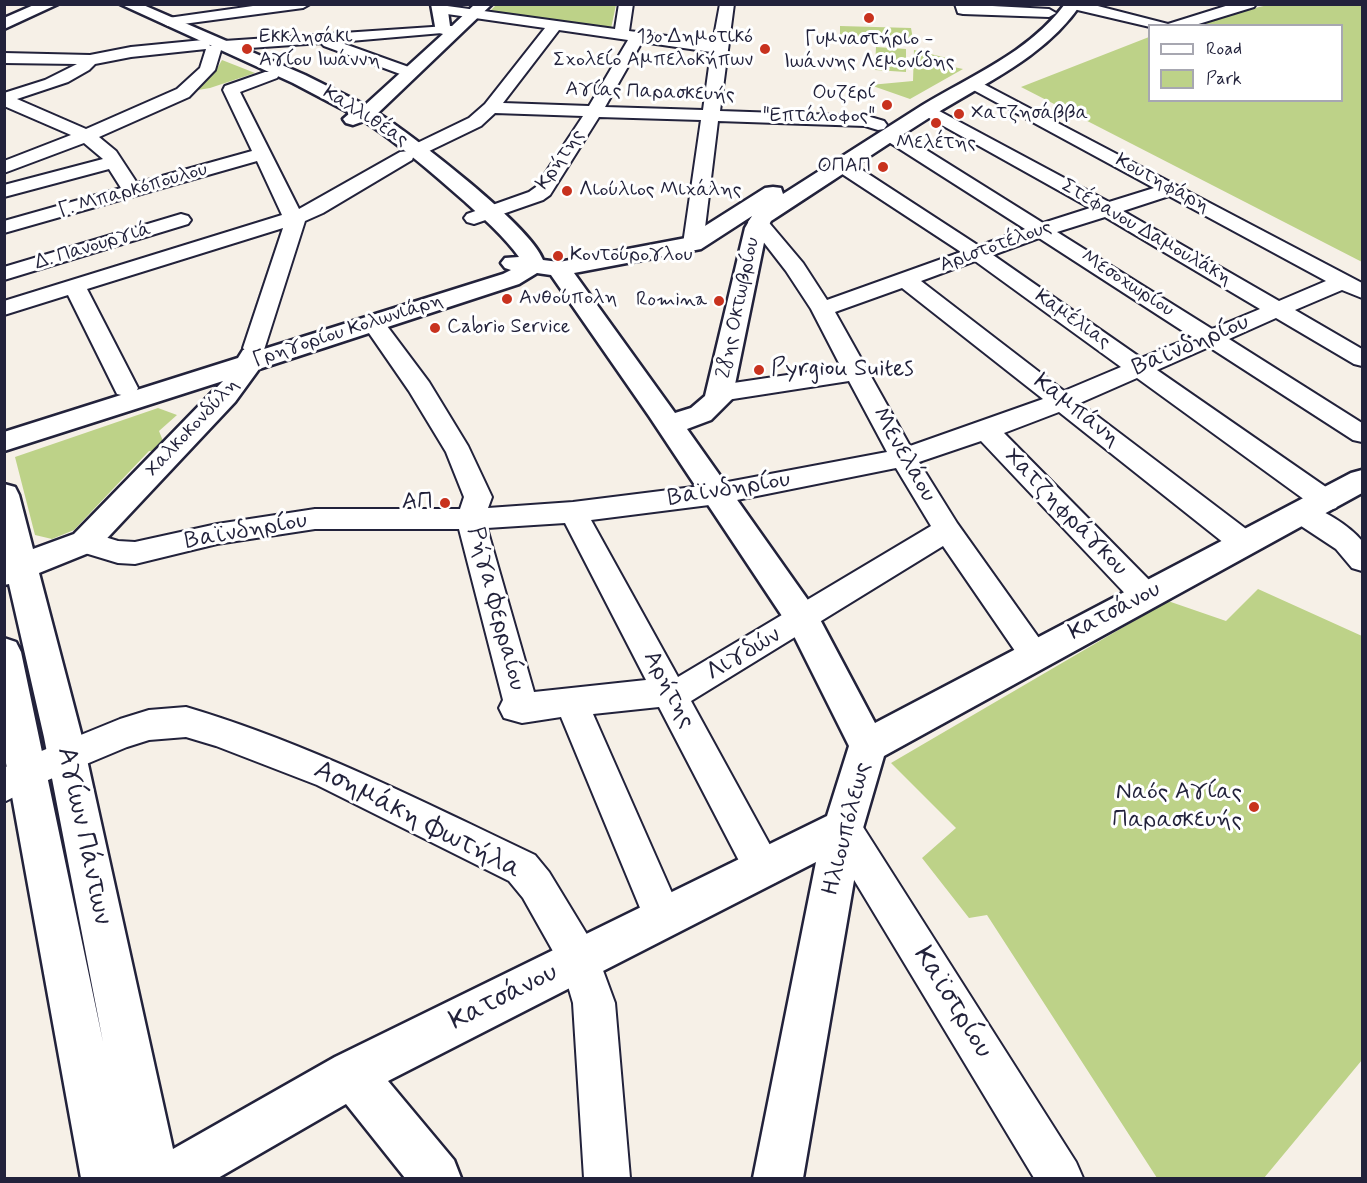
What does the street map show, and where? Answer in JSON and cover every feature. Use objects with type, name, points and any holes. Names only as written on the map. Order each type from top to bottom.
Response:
[{"type":"main road","points":[[4,24],[51,4]]},
{"type":"main road","name":"Καλλιθέας","points":[[109,4],[158,26],[306,82],[411,153],[482,215],[510,253],[522,264]]},
{"type":"main road","name":"Καλλιθέας","points":[[127,4],[158,26]]},
{"type":"main road","points":[[439,7],[448,30]]},
{"type":"main road","name":"28ης Οκτωβρίου","points":[[693,244],[967,80],[1042,40],[1063,7]]},
{"type":"main road","name":"28ης Οκτωβρίου","points":[[669,425],[708,411],[718,399],[758,222],[762,217],[843,166],[884,130],[928,110],[1028,36],[1063,7]]},
{"type":"main road","points":[[359,116],[376,106],[411,73],[448,30],[480,10]]},
{"type":"main road","name":"Καλλιθέας","points":[[213,47],[359,116]]},
{"type":"main road","points":[[522,264],[559,270],[693,244]]},
{"type":"main road","name":"Γρηγορίου Κολωνιάρη","points":[[4,427],[126,388],[252,356],[373,323],[511,279],[525,272],[522,264],[505,269],[252,356],[4,442]]},
{"type":"main road","points":[[559,270],[669,425]]},
{"type":"main road","name":"Χαλκοκονδύλη","points":[[13,569],[85,542],[230,391],[252,356]]},
{"type":"main road","name":"Ηλιουπόλεως","points":[[669,425],[803,620],[868,746],[843,828],[778,1179]]},
{"type":"main road","name":"Κατσάνου","points":[[868,746],[1362,480]]},
{"type":"main road","name":"Αγίων Πάντων","points":[[4,495],[34,772],[105,1179]]},
{"type":"main road","name":"Αγίων Πάντων","points":[[4,652],[34,772],[154,1179]]},
{"type":"main road","name":"Κατσάνου","points":[[170,1179],[352,1074],[843,828]]},
{"type":"main road","points":[[352,1074],[436,1179]]},
{"type":"street","points":[[158,26],[303,4]]},
{"type":"street","points":[[626,4],[629,36]]},
{"type":"street","points":[[693,244],[727,4]]},
{"type":"street","points":[[1180,24],[1231,7],[1249,4]]},
{"type":"street","points":[[439,7],[480,10],[555,26],[719,48]]},
{"type":"street","points":[[963,7],[1063,7],[1152,24]]},
{"type":"street","points":[[4,308],[294,218],[316,209],[411,153],[475,122],[491,108],[555,26]]},
{"type":"street","points":[[4,57],[90,60],[131,52],[448,30]]},
{"type":"street","name":"Κρήτης","points":[[482,215],[536,196],[543,191],[594,112],[629,36]]},
{"type":"street","points":[[66,60],[127,37]]},
{"type":"street","points":[[320,39],[411,73]]},
{"type":"street","points":[[4,168],[87,136],[183,93],[207,70],[213,47]]},
{"type":"street","points":[[4,99],[66,76],[79,70],[90,60]]},
{"type":"street","points":[[183,93],[217,93],[271,75]]},
{"type":"street","name":"Κουτηφάρη","points":[[967,80],[1353,287]]},
{"type":"street","points":[[217,93],[261,154],[294,218]]},
{"type":"street","points":[[4,99],[87,136],[110,155],[132,191]]},
{"type":"street","name":"Αγίας Παρασκευής","points":[[491,108],[867,122],[884,130]]},
{"type":"street","name":"Στέφανου Δαμουλάκη","points":[[928,110],[1106,209],[1362,359]]},
{"type":"street","name":"Μεσοχωρίου","points":[[884,130],[1362,434]]},
{"type":"street","name":"Γ. Μπαρκόπουλου","points":[[4,229],[261,154]]},
{"type":"street","points":[[4,191],[114,162]]},
{"type":"street","name":"Καμέλιας","points":[[843,166],[978,254],[1140,367],[1314,507],[1362,560]]},
{"type":"street","name":"Αριστοτέλους","points":[[822,309],[1042,230],[1171,189]]},
{"type":"street","name":"Χαλκοκονδύλη","points":[[252,356],[294,218]]},
{"type":"street","name":"Δ. Πανουργιά","points":[[4,274],[181,220]]},
{"type":"street","name":"Μενελάου","points":[[758,222],[795,268],[822,309],[903,458],[947,530],[1035,655]]},
{"type":"street","points":[[4,229],[27,267]]},
{"type":"street","name":"Καμπάνη","points":[[906,279],[1244,543]]},
{"type":"street","points":[[75,286],[126,388]]},
{"type":"street","name":"Βαϊνδηρίου","points":[[85,542],[118,552],[135,553],[217,534],[315,519],[470,519],[573,512],[717,494],[903,458],[986,430],[1062,400],[1277,310],[1353,287]]},
{"type":"street","name":"Ρήγα Φερραίου","points":[[373,323],[420,388],[459,452],[477,497],[470,519],[519,709]]},
{"type":"street","points":[[720,393],[855,372]]},
{"type":"street","name":"Χατζηφράγκου","points":[[986,430],[1145,595]]},
{"type":"street","name":"Αρήτης","points":[[573,512],[763,868]]},
{"type":"street","name":"Λιγδών","points":[[519,709],[671,693],[688,689],[947,530]]},
{"type":"street","points":[[572,704],[664,918]]},
{"type":"street","name":"Ασημάκη Φωτήλα","points":[[34,772],[101,741],[149,725],[186,722],[209,728],[328,774],[522,868],[536,885],[580,960],[594,1003],[607,1179]]},
{"type":"street","name":"Καϊστρίου","points":[[843,828],[1060,1179]]},
{"type":"green space","points":[[496,5],[616,5],[610,33],[486,15]]},
{"type":"green space","points":[[1268,5],[1362,5],[1362,262],[1021,87],[1148,37],[1148,102],[1343,102],[1343,24],[1186,24]]},
{"type":"green space","points":[[840,26],[911,28],[913,39],[840,36]]},
{"type":"green space","points":[[876,47],[906,49],[906,72],[875,70]]},
{"type":"green space","points":[[914,50],[947,58],[945,65],[963,69],[910,99],[870,85],[913,81]]},
{"type":"green space","points":[[222,60],[255,73],[198,90],[215,72]]},
{"type":"green space","points":[[158,408],[177,415],[159,431],[163,441],[153,451],[149,451],[74,530],[52,539],[35,535],[15,457]]},
{"type":"green space","points":[[1258,589],[1362,636],[1362,1060],[1264,1178],[1157,1178],[987,915],[969,918],[922,858],[956,828],[891,763],[1168,601],[1226,621]]},
{"type":"place","name":"Γυμναστήριο - Ιωάννης Λεμονίδης","points":[[869,18]]},
{"type":"place","name":"Εκκλησάκι Αγίου Ιωάννη","points":[[247,49]]},
{"type":"place","name":"13o Δημοτικό Σχολείο Αμπελοκήπων","points":[[765,49]]},
{"type":"place","name":"Ουζερί \"Επτάλοφος\"","points":[[887,105]]},
{"type":"place","name":"Χατζησάββα","points":[[959,114]]},
{"type":"place","name":"Μελέτης","points":[[936,123]]},
{"type":"place","name":"ΟΠΑΠ","points":[[883,167]]},
{"type":"place","name":"Λιούλιος Μιχάλης","points":[[567,191]]},
{"type":"place","name":"Κοντούρογλου","points":[[558,256]]},
{"type":"place","name":"Ανθούπολη","points":[[507,299]]},
{"type":"place","name":"Romina","points":[[719,301]]},
{"type":"place","name":"Cabrio Service","points":[[435,328]]},
{"type":"place","name":"Pyrgiou Suites","points":[[759,370]]},
{"type":"place","name":"ΑΠ","points":[[445,503]]},
{"type":"place","name":"Ναός Αγίας Παρασκευής","points":[[1254,807]]}]
